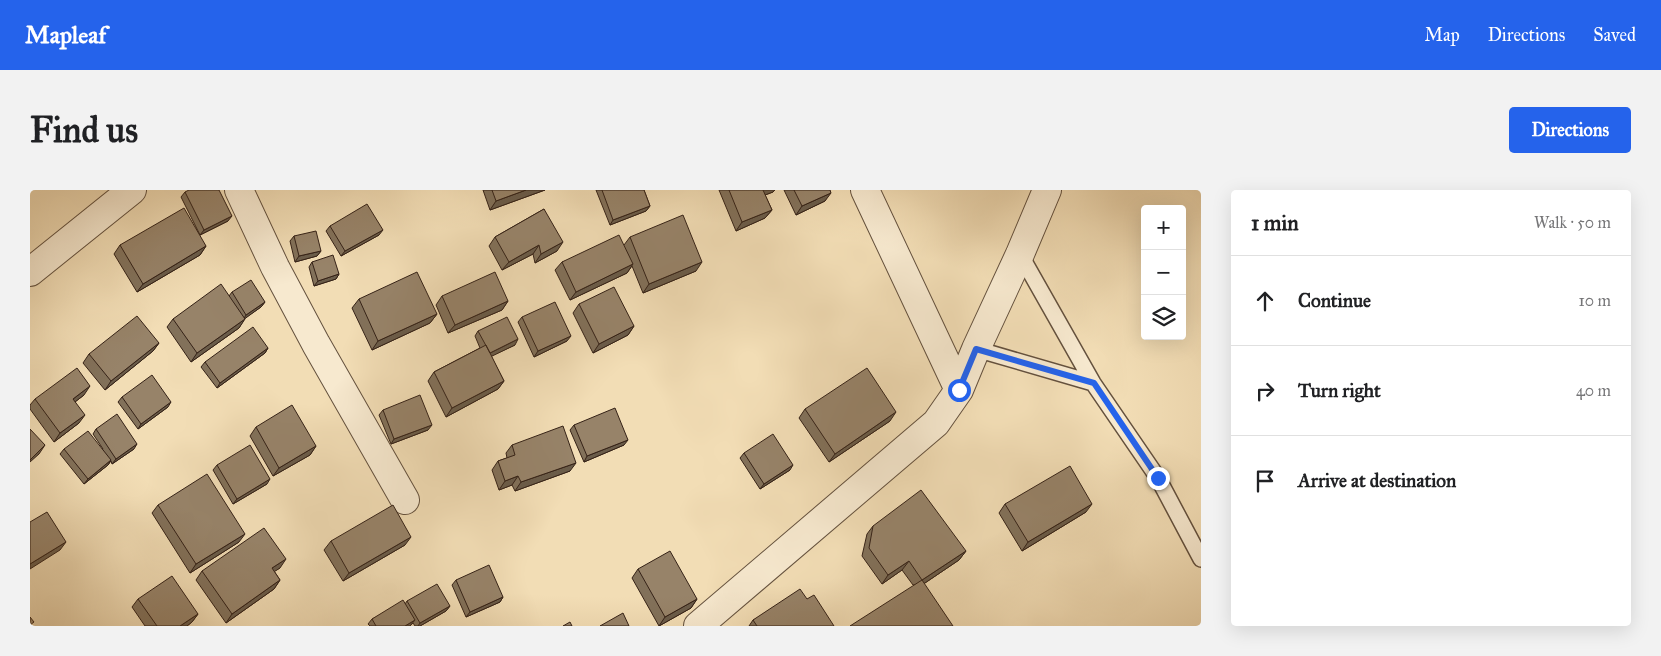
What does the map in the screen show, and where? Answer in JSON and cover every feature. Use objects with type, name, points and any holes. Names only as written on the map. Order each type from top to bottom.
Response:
[{"type":"street","points":[[30,272],[132,190]]},
{"type":"street","points":[[239,190],[275,266],[316,344],[405,500]]},
{"type":"street","points":[[865,190],[959,390]]},
{"type":"street","points":[[698,626],[936,423],[959,390],[1048,190]]},
{"type":"lane","points":[[1020,254],[1094,383],[1158,478],[1201,559]]},
{"type":"lane","points":[[976,349],[1094,383]]},
{"type":"building","points":[[189,190],[219,190],[232,216],[204,230],[185,192]]},
{"type":"building","points":[[492,190],[526,190],[496,201]]},
{"type":"building","points":[[602,190],[644,190],[650,206],[613,220]]},
{"type":"building","points":[[729,190],[763,190],[772,210],[742,222]]},
{"type":"building","points":[[794,190],[830,190],[831,193],[802,206]]},
{"type":"building","points":[[367,204],[383,230],[345,251],[330,226]]},
{"type":"building","points":[[184,208],[206,246],[143,284],[120,245]]},
{"type":"building","points":[[544,209],[563,242],[541,254],[539,245],[509,262],[495,237]]},
{"type":"building","points":[[683,215],[702,262],[649,284],[630,237]]},
{"type":"building","points":[[316,231],[321,251],[299,256],[294,236]]},
{"type":"building","points":[[619,235],[633,264],[576,292],[562,262]]},
{"type":"building","points":[[333,255],[339,274],[318,281],[312,262]]},
{"type":"building","points":[[417,272],[437,314],[378,341],[359,299]]},
{"type":"building","points":[[495,272],[508,301],[455,325],[442,296]]},
{"type":"building","points":[[251,280],[265,302],[246,315],[232,292]]},
{"type":"building","points":[[221,284],[245,319],[197,353],[173,319]]},
{"type":"building","points":[[614,287],[634,326],[599,344],[579,304]]},
{"type":"building","points":[[555,302],[571,336],[538,351],[522,317]]},
{"type":"building","points":[[137,316],[159,343],[111,381],[89,354]]},
{"type":"building","points":[[507,317],[518,339],[490,353],[478,331]]},
{"type":"building","points":[[253,327],[268,348],[220,383],[205,362]]},
{"type":"building","points":[[486,345],[504,381],[452,408],[434,372]]},
{"type":"building","points":[[77,368],[90,386],[73,399],[85,415],[60,433],[35,399]]},
{"type":"building","points":[[867,368],[896,412],[835,454],[805,409]]},
{"type":"building","points":[[152,375],[171,402],[141,424],[122,397]]},
{"type":"building","points":[[420,395],[432,425],[394,439],[383,410]]},
{"type":"building","points":[[292,405],[316,446],[279,468],[256,427]]},
{"type":"building","points":[[615,408],[628,440],[587,456],[574,425]]},
{"type":"building","points":[[117,414],[137,444],[116,459],[96,429]]},
{"type":"building","points":[[563,426],[576,463],[521,482],[518,476],[505,481],[498,461],[515,455],[512,445]]},
{"type":"building","points":[[30,429],[45,445],[30,460]]},
{"type":"building","points":[[88,431],[111,460],[88,479],[64,449]]},
{"type":"building","points":[[773,434],[793,465],[764,484],[744,453]]},
{"type":"building","points":[[250,445],[270,479],[237,499],[217,465]]},
{"type":"building","points":[[1070,466],[1092,504],[1028,542],[1005,504]]},
{"type":"building","points":[[207,474],[245,534],[196,564],[158,505]]},
{"type":"building","points":[[921,490],[966,551],[922,580],[909,561],[888,575],[869,548],[873,526]]},
{"type":"building","points":[[393,505],[411,537],[349,573],[331,541]]},
{"type":"building","points":[[47,512],[66,542],[30,564],[30,522]]},
{"type":"building","points":[[264,528],[286,559],[272,568],[280,580],[232,614],[202,571]]},
{"type":"building","points":[[670,551],[697,599],[665,617],[638,569]]},
{"type":"building","points":[[489,565],[503,597],[470,612],[456,580]]},
{"type":"building","points":[[172,576],[198,614],[180,626],[157,626],[138,599]]},
{"type":"building","points":[[922,580],[953,626],[850,626]]},
{"type":"building","points":[[437,584],[450,606],[420,623],[407,601]]},
{"type":"building","points":[[800,589],[807,599],[814,595],[834,626],[757,626],[753,620]]},
{"type":"building","points":[[403,600],[415,620],[405,626],[376,626],[372,619]]},
{"type":"building","points":[[623,613],[629,626],[600,626]]},
{"type":"building","points":[[30,617],[34,622],[30,625]]},
{"type":"building","points":[[570,622],[572,626],[563,626]]},
{"type":"route","points":[[959,390],[976,349],[1094,383],[1158,478]]}]
